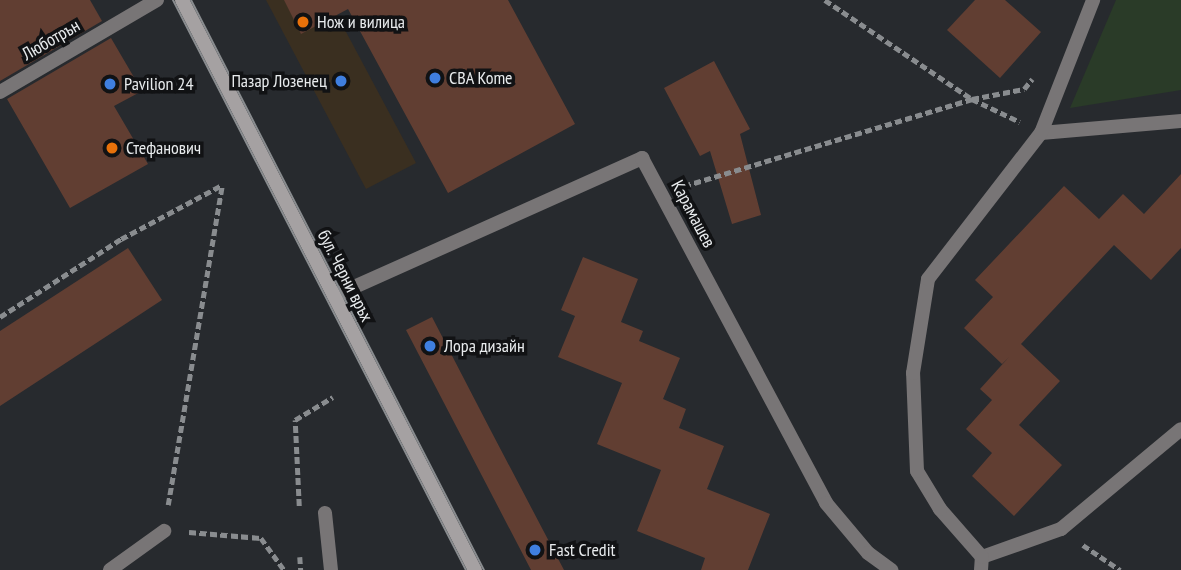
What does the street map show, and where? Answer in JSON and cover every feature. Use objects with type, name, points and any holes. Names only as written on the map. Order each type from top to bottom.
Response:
[{"type":"main road","name":"бул. Черни връх","points":[[182,0],[475,570]]},
{"type":"street","name":"Люботрън","points":[[0,92],[157,0]]},
{"type":"street","points":[[1093,0],[1041,133],[928,279],[913,373],[917,471],[940,509],[981,563],[1061,529],[1181,429]]},
{"type":"street","points":[[1041,133],[1181,121]]},
{"type":"street","name":"Карамашев","points":[[334,296],[642,158],[826,503],[868,553],[891,570]]},
{"type":"street","points":[[326,513],[331,570]]},
{"type":"street","points":[[110,570],[164,530]]},
{"type":"path","points":[[825,0],[972,99],[1041,133]]},
{"type":"path","points":[[660,193],[972,99],[1024,89],[1040,69]]},
{"type":"path","points":[[0,317],[121,239],[222,185],[164,530],[261,538],[284,570]]},
{"type":"path","points":[[299,515],[295,420],[332,397]]},
{"type":"path","points":[[1061,529],[1120,570]]},
{"type":"path","points":[[300,543],[301,570]]},
{"type":"shaded area","name":"Пазар Лозенец","points":[[266,0],[329,0],[416,163],[366,189]]},
{"type":"green space","points":[[1116,0],[1181,0],[1181,90],[1070,108]]},
{"type":"building","points":[[0,0],[90,0],[102,21],[0,81]]},
{"type":"building","points":[[284,0],[508,0],[575,124],[448,193],[348,9],[301,34]]},
{"type":"building","points":[[975,0],[1005,0],[1041,32],[1000,78],[947,30]]},
{"type":"building","points":[[111,38],[142,91],[114,106],[148,164],[70,208],[7,99]]},
{"type":"building","points":[[714,61],[750,129],[740,134],[761,215],[732,224],[710,151],[700,156],[664,88]]},
{"type":"building","points":[[1181,174],[1181,248],[1151,280],[1114,245],[1021,344],[1060,381],[1019,425],[1062,465],[1014,516],[972,476],[992,453],[966,429],[992,400],[980,389],[1009,357],[1002,364],[964,328],[993,297],[975,280],[1064,186],[1099,219],[1123,194],[1144,214]]},
{"type":"building","points":[[128,248],[162,300],[0,406],[0,331]]},
{"type":"building","points":[[583,257],[638,279],[621,322],[643,331],[639,341],[680,358],[663,399],[686,409],[679,428],[724,446],[707,489],[770,514],[748,570],[701,570],[705,558],[637,531],[661,470],[597,444],[622,383],[558,357],[575,316],[561,310]]},
{"type":"building","points":[[432,317],[564,570],[531,570],[406,330]]},
{"type":"tram line","points":[[173,0],[466,570]]},
{"type":"tram line","points":[[191,0],[484,570]]},
{"type":"place","name":"Нож и вилица","points":[[303,22]]},
{"type":"place","name":"CBA Kome","points":[[435,78]]},
{"type":"place","name":"Пазар Лозенец","points":[[341,81]]},
{"type":"place","name":"Pavilion 24","points":[[110,84]]},
{"type":"place","name":"Стефанович","points":[[112,148]]},
{"type":"place","name":"Лора дизайн","points":[[430,346]]},
{"type":"place","name":"Fast Credit","points":[[535,550]]}]
